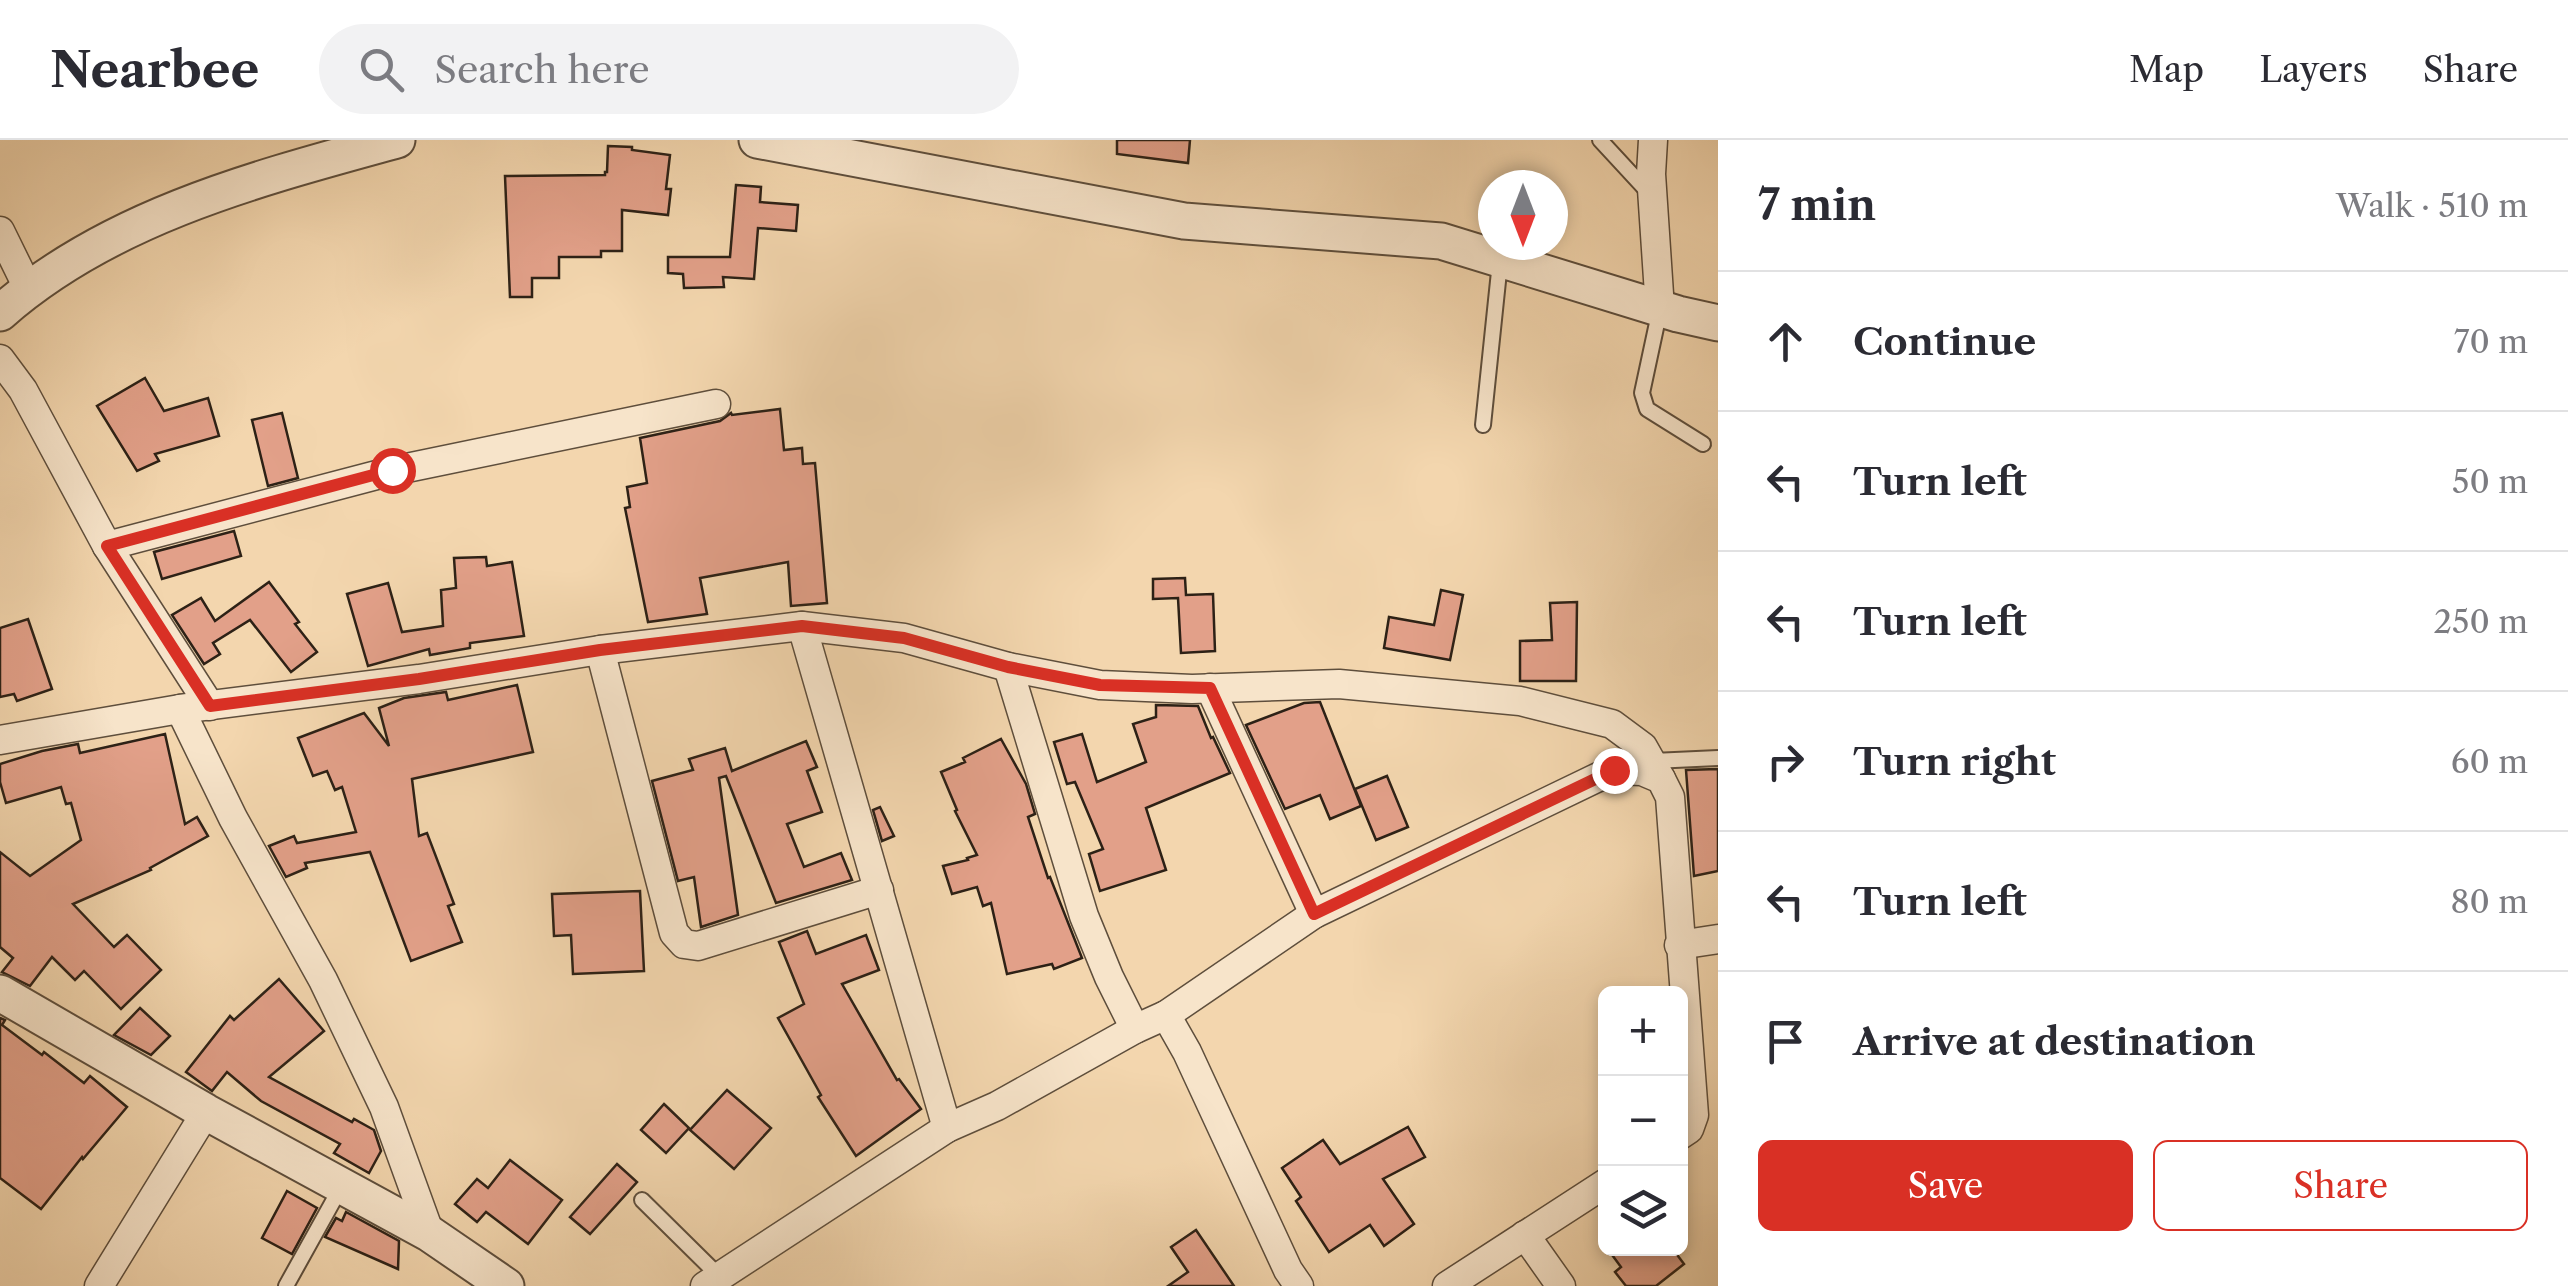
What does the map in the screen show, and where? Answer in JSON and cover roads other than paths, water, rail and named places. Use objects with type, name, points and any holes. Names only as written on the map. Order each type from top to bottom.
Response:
[{"type":"street","points":[[0,312],[28,288],[142,224],[250,181],[396,140]]},
{"type":"street","points":[[756,140],[1184,221],[1441,241],[1478,252]]},
{"type":"street","points":[[1652,140],[1660,309]]},
{"type":"street","points":[[0,231],[28,288]]},
{"type":"street","points":[[1503,260],[1660,309],[1718,322]]},
{"type":"street","points":[[0,359],[23,390],[107,546],[210,706]]},
{"type":"street","points":[[107,546],[392,470],[716,404]]},
{"type":"street","points":[[802,626],[947,1128]]},
{"type":"street","points":[[0,740],[180,708],[802,626],[904,638],[1008,667],[1100,685],[1210,688],[1339,684],[1520,700],[1612,724],[1643,747],[1670,797],[1694,1115],[1688,1130]]},
{"type":"street","points":[[600,650],[674,933],[684,944],[698,946],[880,890]]},
{"type":"street","points":[[1008,667],[1084,916],[1135,1029]]},
{"type":"street","points":[[1210,688],[1314,914]]},
{"type":"street","points":[[180,708],[233,818],[323,980],[384,1107],[430,1234]]},
{"type":"street","points":[[713,1281],[947,1128],[997,1106],[1166,1015],[1314,914],[1614,770],[1657,770]]},
{"type":"street","points":[[1680,945],[1718,939]]},
{"type":"street","points":[[0,993],[206,1112],[430,1234],[506,1286]]},
{"type":"street","points":[[1166,1015],[1299,1286]]},
{"type":"street","points":[[99,1286],[206,1112]]},
{"type":"street","points":[[1447,1286],[1598,1188]]},
{"type":"street","points":[[1525,1235],[1560,1286]]},
{"type":"lane","points":[[1600,140],[1654,197]]},
{"type":"lane","points":[[1482,425],[1500,260]]},
{"type":"lane","points":[[1660,309],[1642,392],[1647,409],[1703,444]]},
{"type":"lane","points":[[1657,770],[1718,758]]},
{"type":"lane","points":[[286,1286],[342,1186]]},
{"type":"lane","points":[[642,1200],[713,1281]]}]
